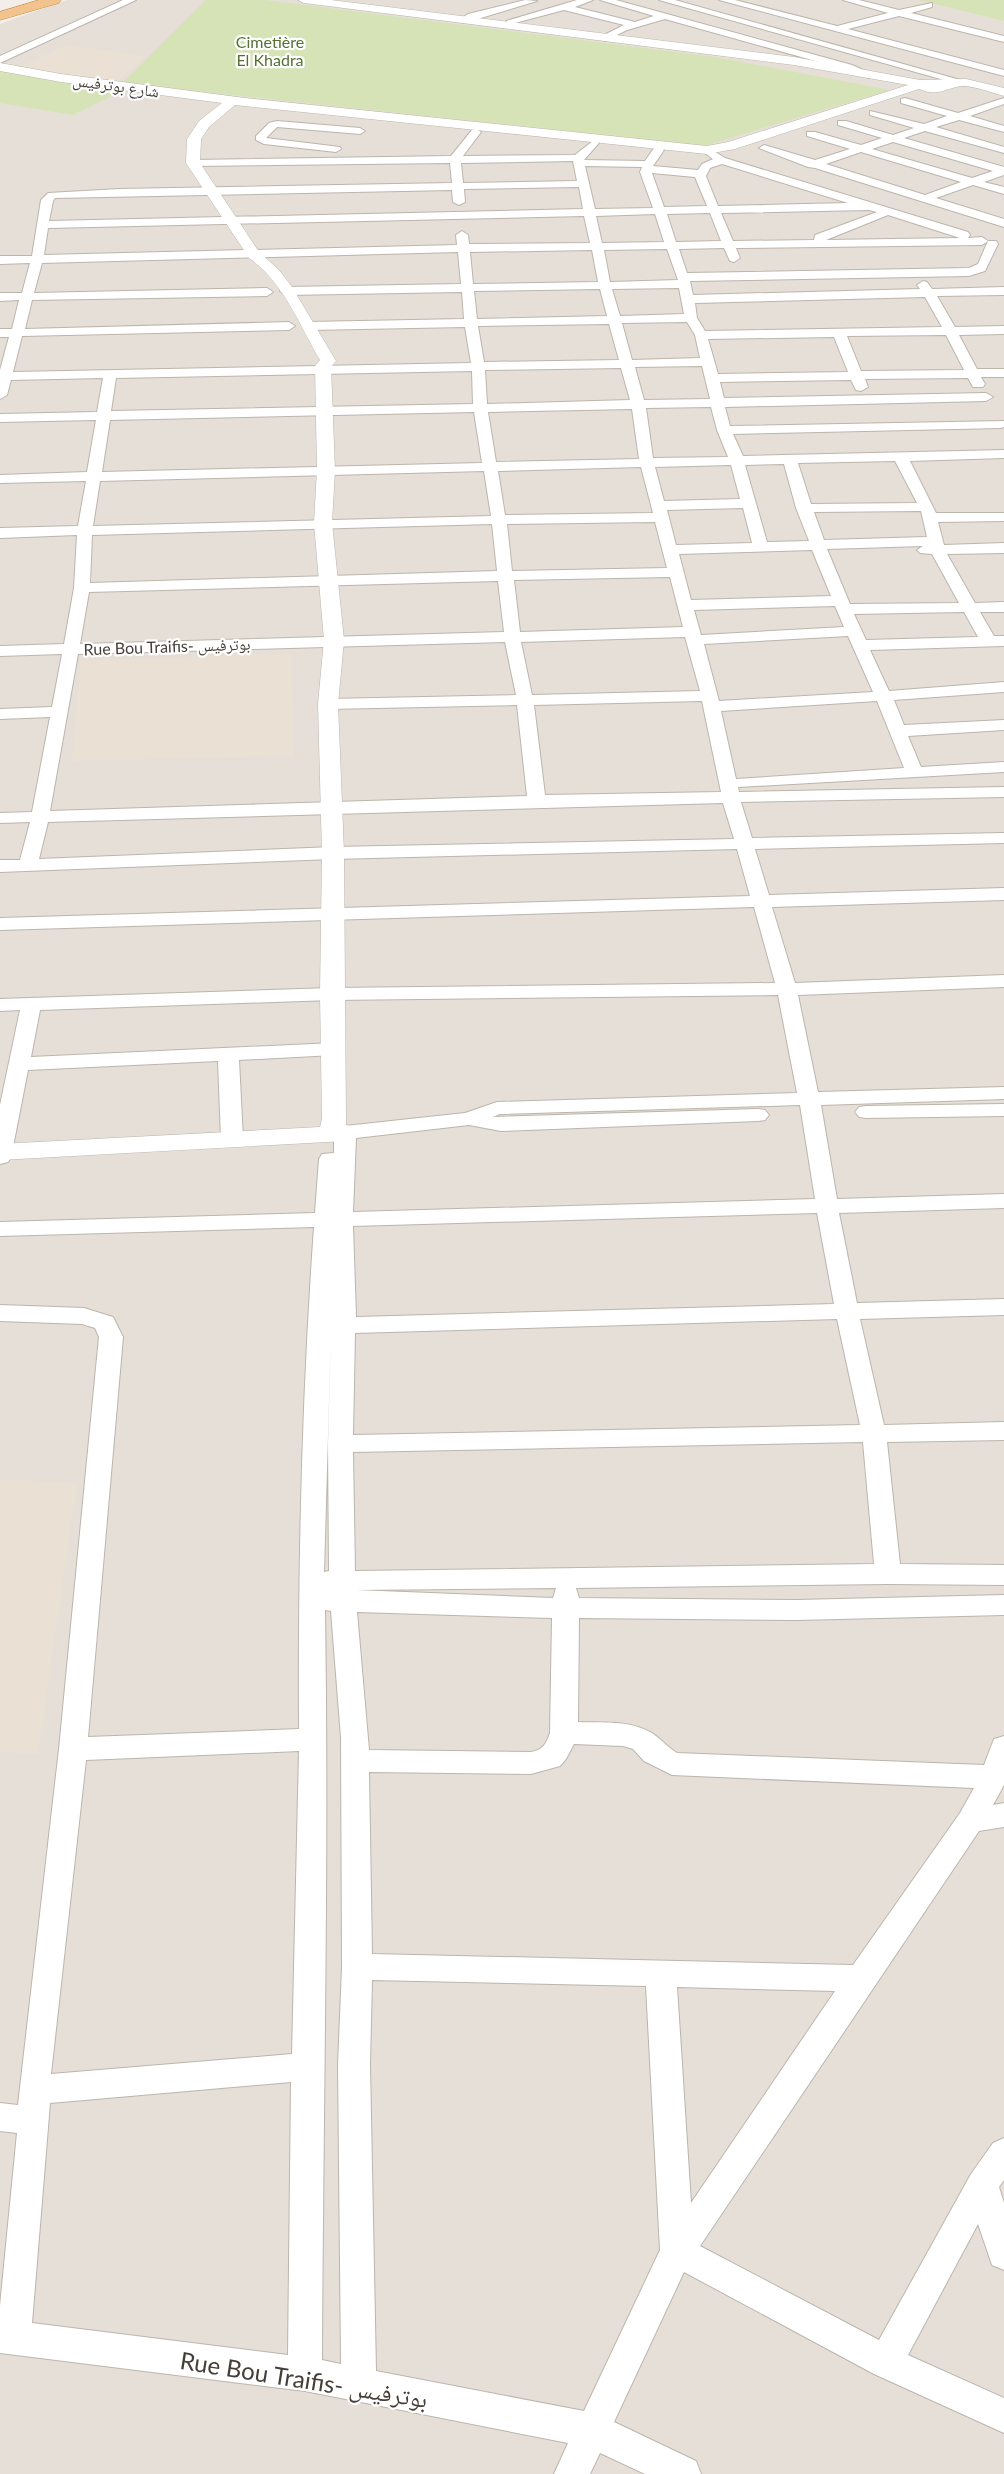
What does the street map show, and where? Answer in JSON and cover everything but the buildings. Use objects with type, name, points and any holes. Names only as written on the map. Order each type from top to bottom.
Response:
[{"type":"highway","points":[[0,10],[35,0]]},
{"type":"highway","points":[[0,16],[54,0]]},
{"type":"street","points":[[0,60],[131,0]]},
{"type":"street","points":[[304,0],[511,21],[608,36],[758,51],[794,61]]},
{"type":"street","points":[[342,0],[794,61],[967,92],[1004,92]]},
{"type":"street","points":[[468,18],[538,0]]},
{"type":"street","points":[[511,21],[588,0]]},
{"type":"street","points":[[605,0],[848,66],[869,75]]},
{"type":"street","points":[[664,0],[917,68],[967,92],[1000,104]]},
{"type":"street","points":[[608,36],[636,25],[726,0],[1004,73]]},
{"type":"street","points":[[910,0],[940,7]]},
{"type":"street","points":[[759,9],[781,3]]},
{"type":"street","points":[[847,5],[866,4],[1004,40]]},
{"type":"street","points":[[758,51],[929,5]]},
{"type":"street","points":[[564,7],[636,25]]},
{"type":"street","points":[[804,20],[825,15]]},
{"type":"street","points":[[867,21],[889,27]]},
{"type":"street","points":[[986,47],[1004,40]]},
{"type":"street","points":[[886,78],[967,52]]},
{"type":"street","points":[[0,56],[12,55]]},
{"type":"street","name":"شارع بوترفيس","points":[[0,67],[61,78],[239,101]]},
{"type":"street","points":[[239,101],[264,107],[476,132],[598,141],[658,150],[734,155],[811,134],[874,113],[905,101],[932,85]]},
{"type":"street","points":[[701,174],[713,155],[730,146],[932,85]]},
{"type":"street","points":[[305,2374],[307,2067],[313,1739],[311,1591],[332,1326],[337,1128],[332,994],[334,915],[328,704],[334,640],[326,580],[323,523],[326,470],[323,368],[328,361],[286,291],[262,260],[253,254],[192,160],[194,139],[204,124],[239,101],[713,155],[777,178],[993,244]]},
{"type":"street","points":[[905,101],[1004,129]]},
{"type":"street","points":[[777,178],[860,148],[1000,104]]},
{"type":"street","points":[[874,113],[1004,150]]},
{"type":"street","points":[[360,131],[277,124],[260,138],[264,141],[337,149],[360,131],[374,120]]},
{"type":"street","points":[[842,123],[1004,171]]},
{"type":"street","points":[[476,132],[455,159],[457,187],[471,322],[478,365],[480,406],[499,521],[504,577],[525,700],[537,801]]},
{"type":"street","points":[[811,134],[1004,191]]},
{"type":"street","points":[[578,160],[598,141]]},
{"type":"street","points":[[764,148],[1004,223]]},
{"type":"street","points":[[331,205],[337,149]]},
{"type":"street","points":[[647,166],[658,150]]},
{"type":"street","points":[[0,260],[253,254],[331,205],[455,159],[578,160],[647,166],[701,174]]},
{"type":"street","points":[[192,160],[279,161],[331,205],[464,248],[729,246],[805,243],[911,257],[976,271],[984,265],[988,249],[993,244]]},
{"type":"street","points":[[578,160],[605,285],[638,404],[647,464],[711,701],[730,791],[787,988],[828,1206],[836,1263],[874,1433],[888,1574]]},
{"type":"street","points":[[647,166],[708,362],[718,402],[718,413],[737,460],[761,547]]},
{"type":"street","points":[[805,243],[1004,171]]},
{"type":"street","points":[[701,174],[741,276]]},
{"type":"street","points":[[41,225],[233,221],[457,187],[583,184]]},
{"type":"street","points":[[0,395],[3,376],[18,332],[37,259],[46,201],[57,194],[211,191],[331,205],[460,215],[716,210],[773,218],[872,206]]},
{"type":"street","points":[[773,218],[781,244]]},
{"type":"street","points":[[0,479],[790,459],[1002,427],[939,308],[927,293],[911,257],[854,225]]},
{"type":"street","points":[[286,291],[605,285],[741,276],[808,275],[993,244]]},
{"type":"street","points":[[253,254],[250,261],[267,292],[315,363],[323,368]]},
{"type":"street","points":[[808,275],[817,296]]},
{"type":"street","points":[[309,326],[614,319],[817,296],[1004,291]]},
{"type":"street","points":[[0,297],[267,292]]},
{"type":"street","points":[[690,310],[725,312]]},
{"type":"street","points":[[855,317],[863,332]]},
{"type":"street","points":[[0,333],[289,326]]},
{"type":"street","points":[[700,335],[1004,330]]},
{"type":"street","points":[[839,333],[866,399],[889,445],[929,513],[936,545],[970,607],[996,641]]},
{"type":"street","points":[[3,376],[708,362]]},
{"type":"street","points":[[28,865],[40,817],[82,588],[85,531],[110,374]]},
{"type":"street","points":[[712,378],[1004,374]]},
{"type":"street","points":[[0,417],[986,397]]},
{"type":"street","points":[[724,430],[1004,454]]},
{"type":"street","points":[[790,459],[803,508],[818,548],[856,638],[884,696],[914,772]]},
{"type":"street","points":[[0,533],[323,523],[499,521],[748,503]]},
{"type":"street","points":[[803,508],[872,507],[1004,517]]},
{"type":"street","points":[[872,507],[884,542]]},
{"type":"street","points":[[818,548],[884,542],[1004,548]]},
{"type":"street","points":[[670,549],[936,545]]},
{"type":"street","points":[[82,588],[675,572]]},
{"type":"street","points":[[686,605],[1004,606]]},
{"type":"street","name":"Rue Bou Traifis- بوترفيس","points":[[0,651],[513,635],[996,641]]},
{"type":"street","points":[[328,704],[525,700],[711,701],[884,696],[1004,687]]},
{"type":"street","points":[[0,714],[60,712]]},
{"type":"street","points":[[897,731],[1004,725]]},
{"type":"street","points":[[0,818],[537,801],[730,791],[914,772],[1004,767]]},
{"type":"street","points":[[730,791],[1004,792]]},
{"type":"street","points":[[0,866],[333,853],[1004,838]]},
{"type":"street","points":[[0,924],[1004,894]]},
{"type":"street","points":[[0,1005],[332,994],[787,988],[1004,981]]},
{"type":"street","points":[[31,1004],[0,1154],[232,1139],[337,1128],[470,1119],[501,1125],[1004,1094]]},
{"type":"street","points":[[19,1064],[334,1049]]},
{"type":"street","points":[[228,1054],[232,1139]]},
{"type":"street","points":[[810,1105],[1004,1110]]},
{"type":"street","points":[[0,1229],[1004,1201]]},
{"type":"street","points":[[332,1326],[1004,1307]]},
{"type":"street","points":[[0,1313],[84,1316],[105,1323],[111,1337],[73,1749],[34,2090],[34,2121],[7,2337]]},
{"type":"street","points":[[332,1326],[340,1444],[342,1591],[355,1761],[357,1967],[354,2065],[359,2386]]},
{"type":"street","points":[[340,1444],[1004,1431]]},
{"type":"street","points":[[311,1591],[566,1579],[888,1574],[1004,1575]]},
{"type":"street","points":[[793,1575],[797,1610]]},
{"type":"street","points":[[355,1761],[539,1762],[547,1760],[558,1751],[564,1733],[566,1579]]},
{"type":"street","points":[[342,1591],[566,1608],[797,1610],[1004,1605]]},
{"type":"street","points":[[564,1733],[623,1735],[642,1740],[654,1753],[672,1764],[994,1777]]},
{"type":"street","points":[[73,1749],[313,1739]]},
{"type":"street","points":[[572,2474],[677,2251],[970,1821],[994,1777],[1004,1747]]},
{"type":"street","points":[[970,1821],[1004,1815]]},
{"type":"street","points":[[357,1967],[861,1978]]},
{"type":"street","points":[[661,1975],[677,2251]]},
{"type":"street","points":[[34,2090],[307,2067]]},
{"type":"street","points":[[0,2117],[34,2121]]},
{"type":"street","points":[[886,2362],[982,2185],[1004,2152]]},
{"type":"street","points":[[982,2185],[1004,2254]]},
{"type":"street","points":[[677,2251],[886,2362],[1004,2416]]},
{"type":"street","name":"Rue Bou Traifis- بوترفيس","points":[[7,2337],[305,2374],[592,2430],[683,2474]]},
{"type":"shaded area","points":[[67,0],[1004,0],[1004,2474],[0,2474],[0,24]]},
{"type":"shaded area","points":[[66,45],[145,56],[116,83],[17,68]]},
{"type":"shaded area","points":[[292,654],[294,756],[72,761],[81,660]]},
{"type":"shaded area","points":[[0,1479],[77,1483],[38,1754],[0,1752]]},
{"type":"green space","name":"Cimetière El Khadra","points":[[206,0],[265,0],[715,57],[890,90],[703,146],[122,83]]},
{"type":"green space","points":[[919,0],[1004,0],[1004,21]]},
{"type":"green space","points":[[0,70],[124,90],[73,115],[0,103]]}]
